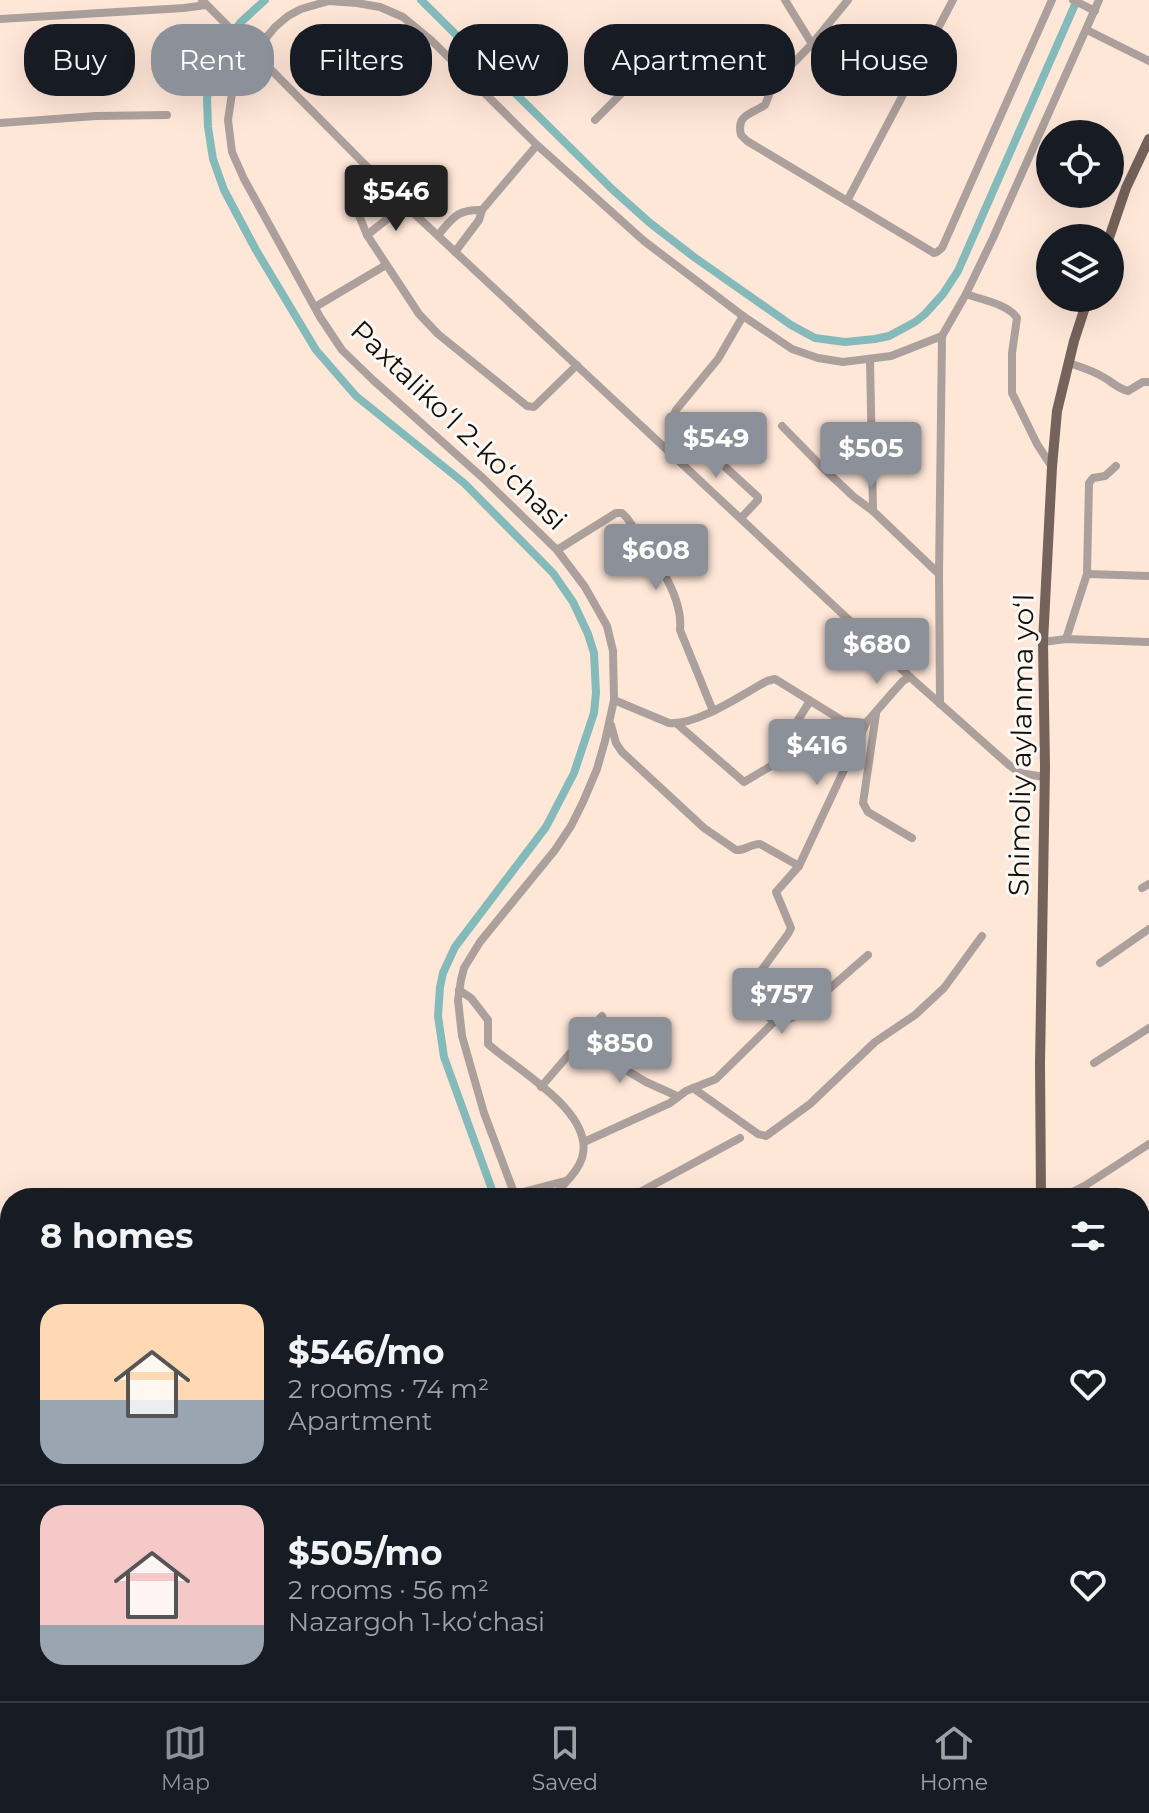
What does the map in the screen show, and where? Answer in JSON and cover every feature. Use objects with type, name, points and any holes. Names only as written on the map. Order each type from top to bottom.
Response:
[{"type":"main road","points":[[1114,224],[1126,188],[1149,139]]},
{"type":"main road","name":"Shimoliy aylanma yoʻl","points":[[1041,1188],[1043,642],[1057,411],[1084,312]]},
{"type":"street","points":[[785,0],[811,42]]},
{"type":"street","points":[[828,24],[848,0]]},
{"type":"street","points":[[847,201],[953,0]]},
{"type":"street","points":[[811,45],[774,83],[765,105],[742,120],[741,135],[934,253],[939,251],[1052,0]]},
{"type":"street","points":[[1073,0],[1095,11]]},
{"type":"street","points":[[940,704],[942,336],[966,294],[1099,0]]},
{"type":"street","points":[[329,1],[380,7],[403,17],[431,40],[537,145],[644,241],[792,349],[843,362],[891,356],[942,336]]},
{"type":"street","name":"Paxtalikoʻl 2-koʻchasi","points":[[274,28],[301,9],[329,1]]},
{"type":"street","points":[[0,19],[184,8],[204,2],[225,24]]},
{"type":"street","points":[[1087,30],[1149,61]]},
{"type":"street","points":[[274,74],[405,205],[910,677],[1020,773],[1044,777]]},
{"type":"street","name":"Paxtalikoʻl 2-koʻchasi","points":[[232,96],[228,120],[232,152],[315,307],[342,350],[557,550],[585,587],[607,626],[613,651],[614,700],[597,769],[571,826],[480,942],[464,968],[459,990]]},
{"type":"street","points":[[595,120],[619,96]]},
{"type":"street","points":[[0,123],[167,115]]},
{"type":"street","points":[[455,252],[479,220],[482,210],[537,145]]},
{"type":"street","points":[[375,174],[352,195],[353,201],[367,235],[386,265],[419,314],[438,334],[527,406],[534,407],[577,365]]},
{"type":"street","points":[[367,235],[405,205]]},
{"type":"street","points":[[438,235],[463,210],[482,210]]},
{"type":"street","points":[[315,307],[386,265]]},
{"type":"street","points":[[966,294],[1007,309],[1017,318],[1012,353],[1012,393],[1052,467]]},
{"type":"street","points":[[741,518],[758,497],[699,443],[674,415],[718,359],[743,316]]},
{"type":"street","points":[[870,359],[873,511]]},
{"type":"street","points":[[1069,363],[1106,378],[1122,390],[1128,391],[1149,382]]},
{"type":"street","points":[[782,426],[939,574]]},
{"type":"street","points":[[681,461],[699,443]]},
{"type":"street","points":[[1066,639],[1087,574],[1089,483],[1093,478],[1105,476],[1116,466]]},
{"type":"street","points":[[557,550],[616,513],[622,513],[627,518],[672,587],[681,622],[680,630],[713,711]]},
{"type":"street","points":[[1087,574],[1149,576]]},
{"type":"street","points":[[1043,642],[1066,639],[1149,642]]},
{"type":"street","points":[[774,1022],[745,992],[791,928],[776,892],[799,866],[866,723],[910,677]]},
{"type":"street","points":[[614,700],[669,723],[676,723],[713,711],[775,679],[843,721],[866,723]]},
{"type":"street","points":[[676,723],[744,782],[776,763],[786,739],[810,701]]},
{"type":"street","points":[[876,713],[863,803],[868,812],[912,838]]},
{"type":"street","points":[[610,721],[622,752],[704,828],[736,850],[742,851],[760,844],[799,866]]},
{"type":"street","points":[[1100,963],[1149,929]]},
{"type":"street","points":[[693,1088],[758,1134],[766,1136],[810,1104],[875,1042],[915,1015],[944,988],[982,936]]},
{"type":"street","points":[[584,1142],[716,1079],[774,1022],[796,1017],[868,955]]},
{"type":"street","points":[[459,990],[471,998],[488,1020],[488,1044],[566,1108],[581,1130],[584,1142],[582,1158],[561,1188]]},
{"type":"street","points":[[459,990],[462,1036],[471,1070],[513,1188]]},
{"type":"street","points":[[541,1087],[602,1016]]},
{"type":"street","points":[[1094,1063],[1149,1028]]},
{"type":"street","points":[[583,1040],[674,1100]]},
{"type":"street","points":[[648,1188],[740,1138]]},
{"type":"street","points":[[1080,1188],[1149,1144]]},
{"type":"street","points":[[543,1188],[567,1181]]},
{"type":"waterway","points":[[265,0],[240,23],[224,45],[207,98],[213,159],[224,190],[316,350],[356,396],[464,483],[553,573],[573,602],[594,653],[594,713],[574,773],[546,827],[455,947],[440,987],[438,1016],[444,1057],[491,1188]]},
{"type":"waterway","points":[[421,0],[650,223],[791,325],[815,338],[845,342],[889,336],[915,322],[943,294],[958,271],[1077,0]]}]
